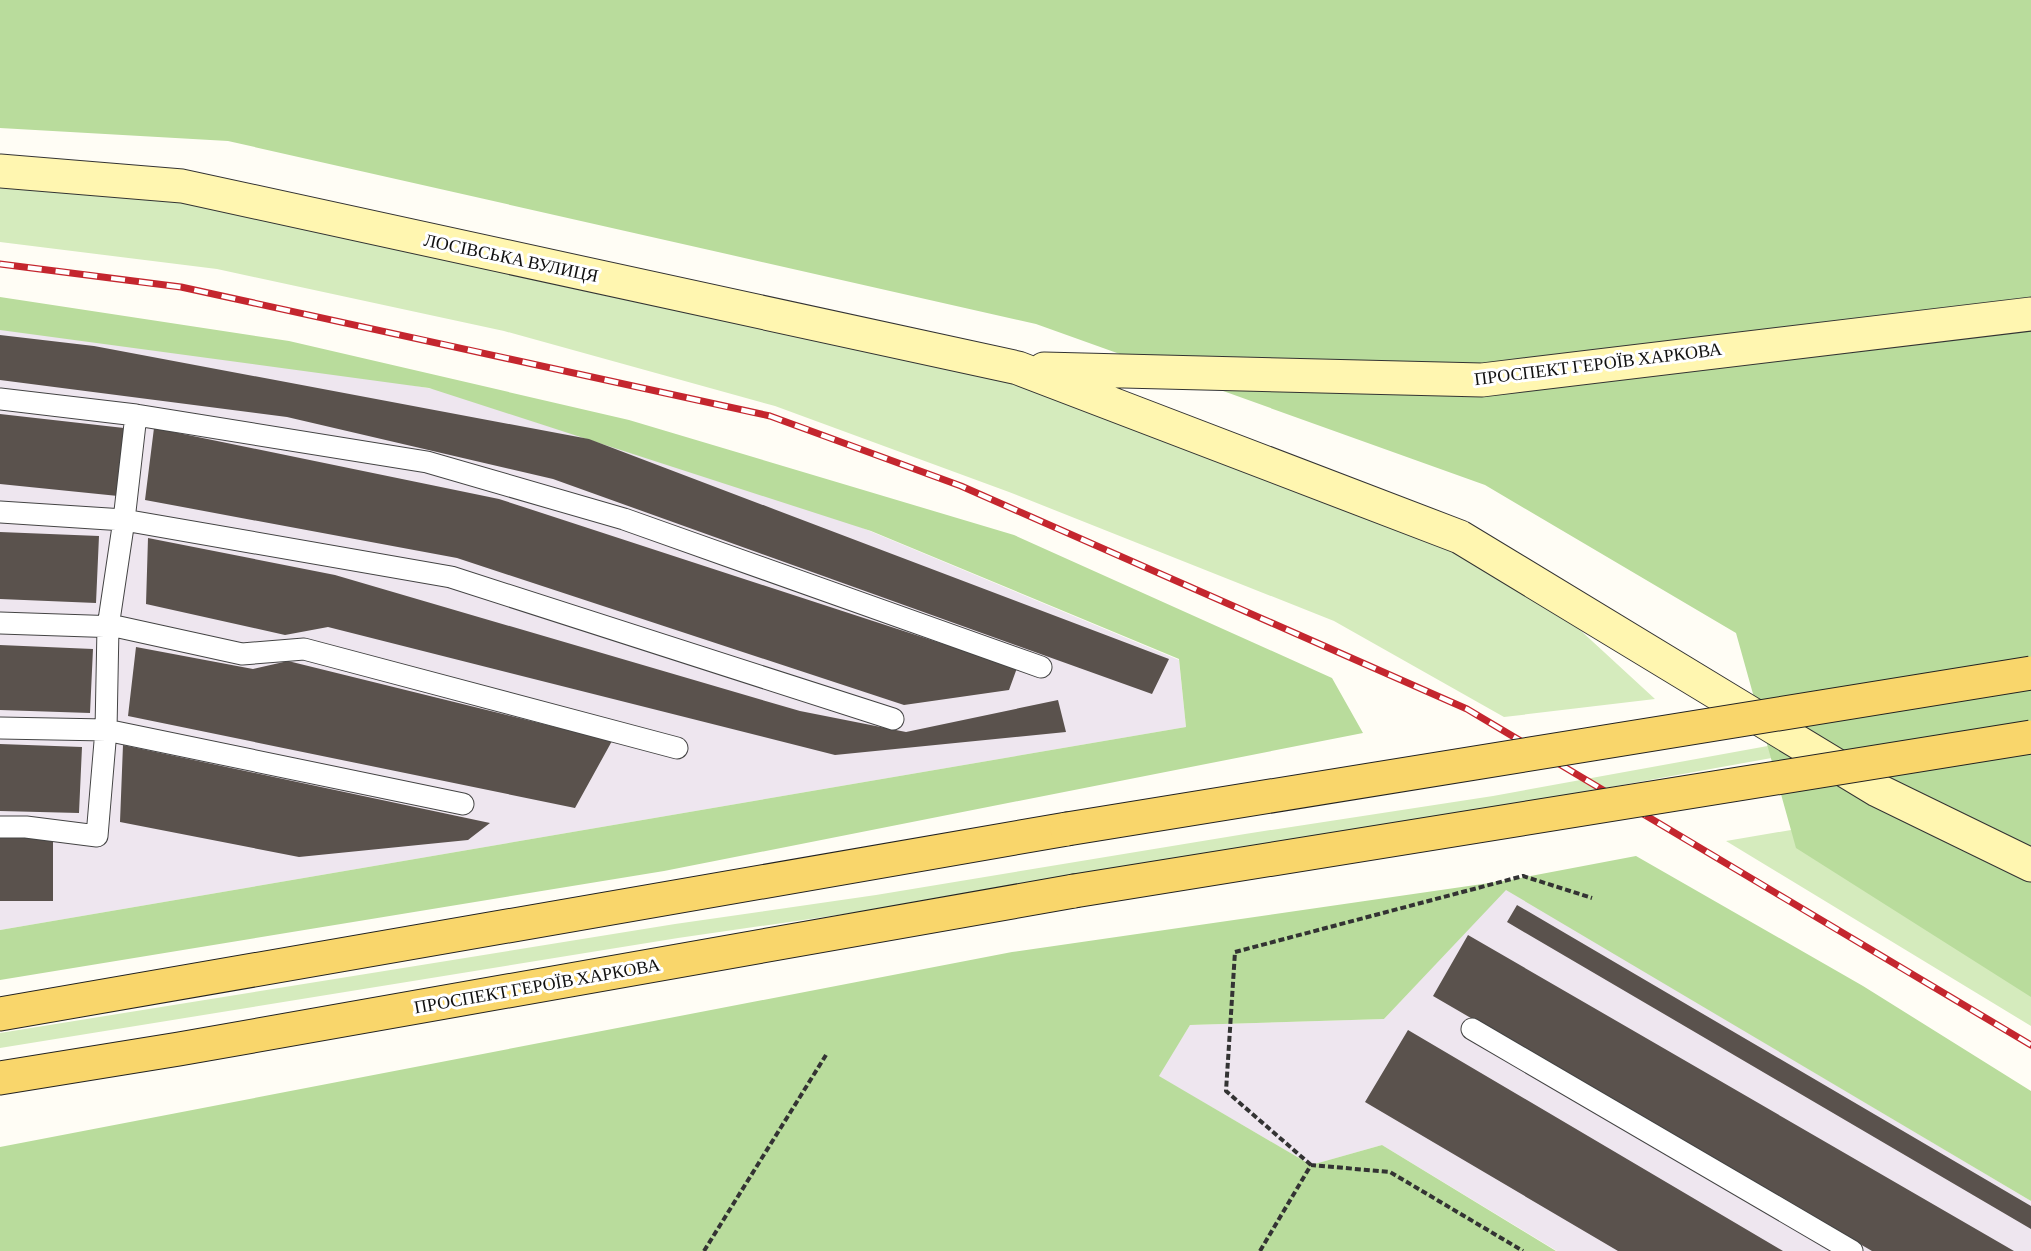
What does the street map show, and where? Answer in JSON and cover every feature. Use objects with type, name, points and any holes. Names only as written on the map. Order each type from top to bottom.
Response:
[{"type":"main road","name":"ЛОСІВСЬКА ВУЛИЦЯ","points":[[0,171],[182,186],[1018,368]]},
{"type":"main road","name":"ПРОСПЕКТ ГЕРОЇВ ХАРКОВА","points":[[1018,368],[1482,380],[2031,314]]},
{"type":"main road","points":[[1018,368],[1460,537],[1877,790],[2031,865]]},
{"type":"main road","points":[[0,1014],[1067,829],[2031,673]]},
{"type":"main road","name":"ПРОСПЕКТ ГЕРОЇВ ХАРКОВА","points":[[0,1078],[179,1049],[1074,891],[2031,737]]},
{"type":"lane","points":[[0,399],[136,415],[428,462],[624,519],[1041,667]]},
{"type":"lane","points":[[0,827],[26,827],[97,836],[106,730],[108,627],[124,520],[136,415]]},
{"type":"lane","points":[[0,512],[124,520],[451,576],[893,719]]},
{"type":"lane","points":[[0,623],[108,627],[242,654],[304,649],[677,747]]},
{"type":"lane","points":[[0,728],[106,730],[463,804]]},
{"type":"lane","points":[[1472,1029],[1852,1251]]},
{"type":"path","points":[[1523,1251],[1390,1172],[1311,1165],[1226,1091],[1235,952],[1522,876],[1592,898]]},
{"type":"path","points":[[704,1251],[826,1056]]},
{"type":"path","points":[[1260,1251],[1311,1165]]},
{"type":"shaded area","points":[[0,313],[599,418],[1179,660],[1186,727],[0,930]]},
{"type":"shaded area","points":[[1506,889],[2031,1201],[2031,1251],[1557,1251],[1382,1145],[1311,1165],[1158,1076],[1190,1025],[1384,1019]]},
{"type":"green space","points":[[0,0],[2031,0],[2031,997],[1796,848],[1736,633],[1485,485],[1036,324],[228,141],[0,128]]},
{"type":"green space","points":[[0,177],[92,188],[473,250],[913,354],[1153,419],[1442,543],[1579,629],[1655,699],[1504,717],[1334,621],[1009,492],[775,406],[504,331],[217,269],[0,242]]},
{"type":"green space","points":[[0,297],[289,341],[629,420],[1014,535],[1332,678],[1363,733],[664,871],[0,980],[0,930],[1186,727],[1179,659],[871,531],[429,388],[0,330]]},
{"type":"green space","points":[[2031,698],[2031,711],[1495,808],[879,909],[678,938],[0,1048],[0,1033],[675,924],[876,895],[1493,796]]},
{"type":"green space","points":[[1791,830],[2031,962],[2031,1026],[1726,841]]},
{"type":"green space","points":[[1636,856],[1863,986],[2031,1091],[2031,1201],[1506,890],[1384,1019],[1190,1025],[1159,1076],[1311,1165],[1382,1145],[1556,1251],[0,1251],[0,1147],[1012,952],[1510,880]]},
{"type":"building","points":[[0,335],[94,346],[589,439],[1169,659],[1152,694],[553,479],[287,417],[0,380]]},
{"type":"building","points":[[0,414],[124,428],[118,496],[0,484]]},
{"type":"building","points":[[154,428],[499,499],[1017,668],[1009,690],[904,705],[457,558],[145,500]]},
{"type":"building","points":[[0,532],[99,536],[96,603],[0,599]]},
{"type":"building","points":[[148,538],[335,575],[800,711],[906,732],[1058,700],[1066,732],[835,755],[328,627],[285,635],[146,604]]},
{"type":"building","points":[[0,645],[93,649],[90,713],[0,710]]},
{"type":"building","points":[[136,647],[253,669],[288,661],[612,741],[575,808],[128,716]]},
{"type":"building","points":[[0,744],[82,747],[79,813],[0,811]]},
{"type":"building","points":[[123,745],[490,823],[468,840],[299,857],[120,822]]},
{"type":"building","points":[[0,837],[53,837],[53,901],[0,901]]},
{"type":"building","points":[[1517,905],[2031,1206],[2031,1229],[1507,922]]},
{"type":"building","points":[[1468,935],[2014,1251],[1872,1251],[1433,996]]},
{"type":"building","points":[[1408,1030],[1783,1251],[1618,1251],[1365,1102]]},
{"type":"railway","points":[[0,264],[181,287],[770,416],[961,486],[1467,709],[2031,1045]]}]
